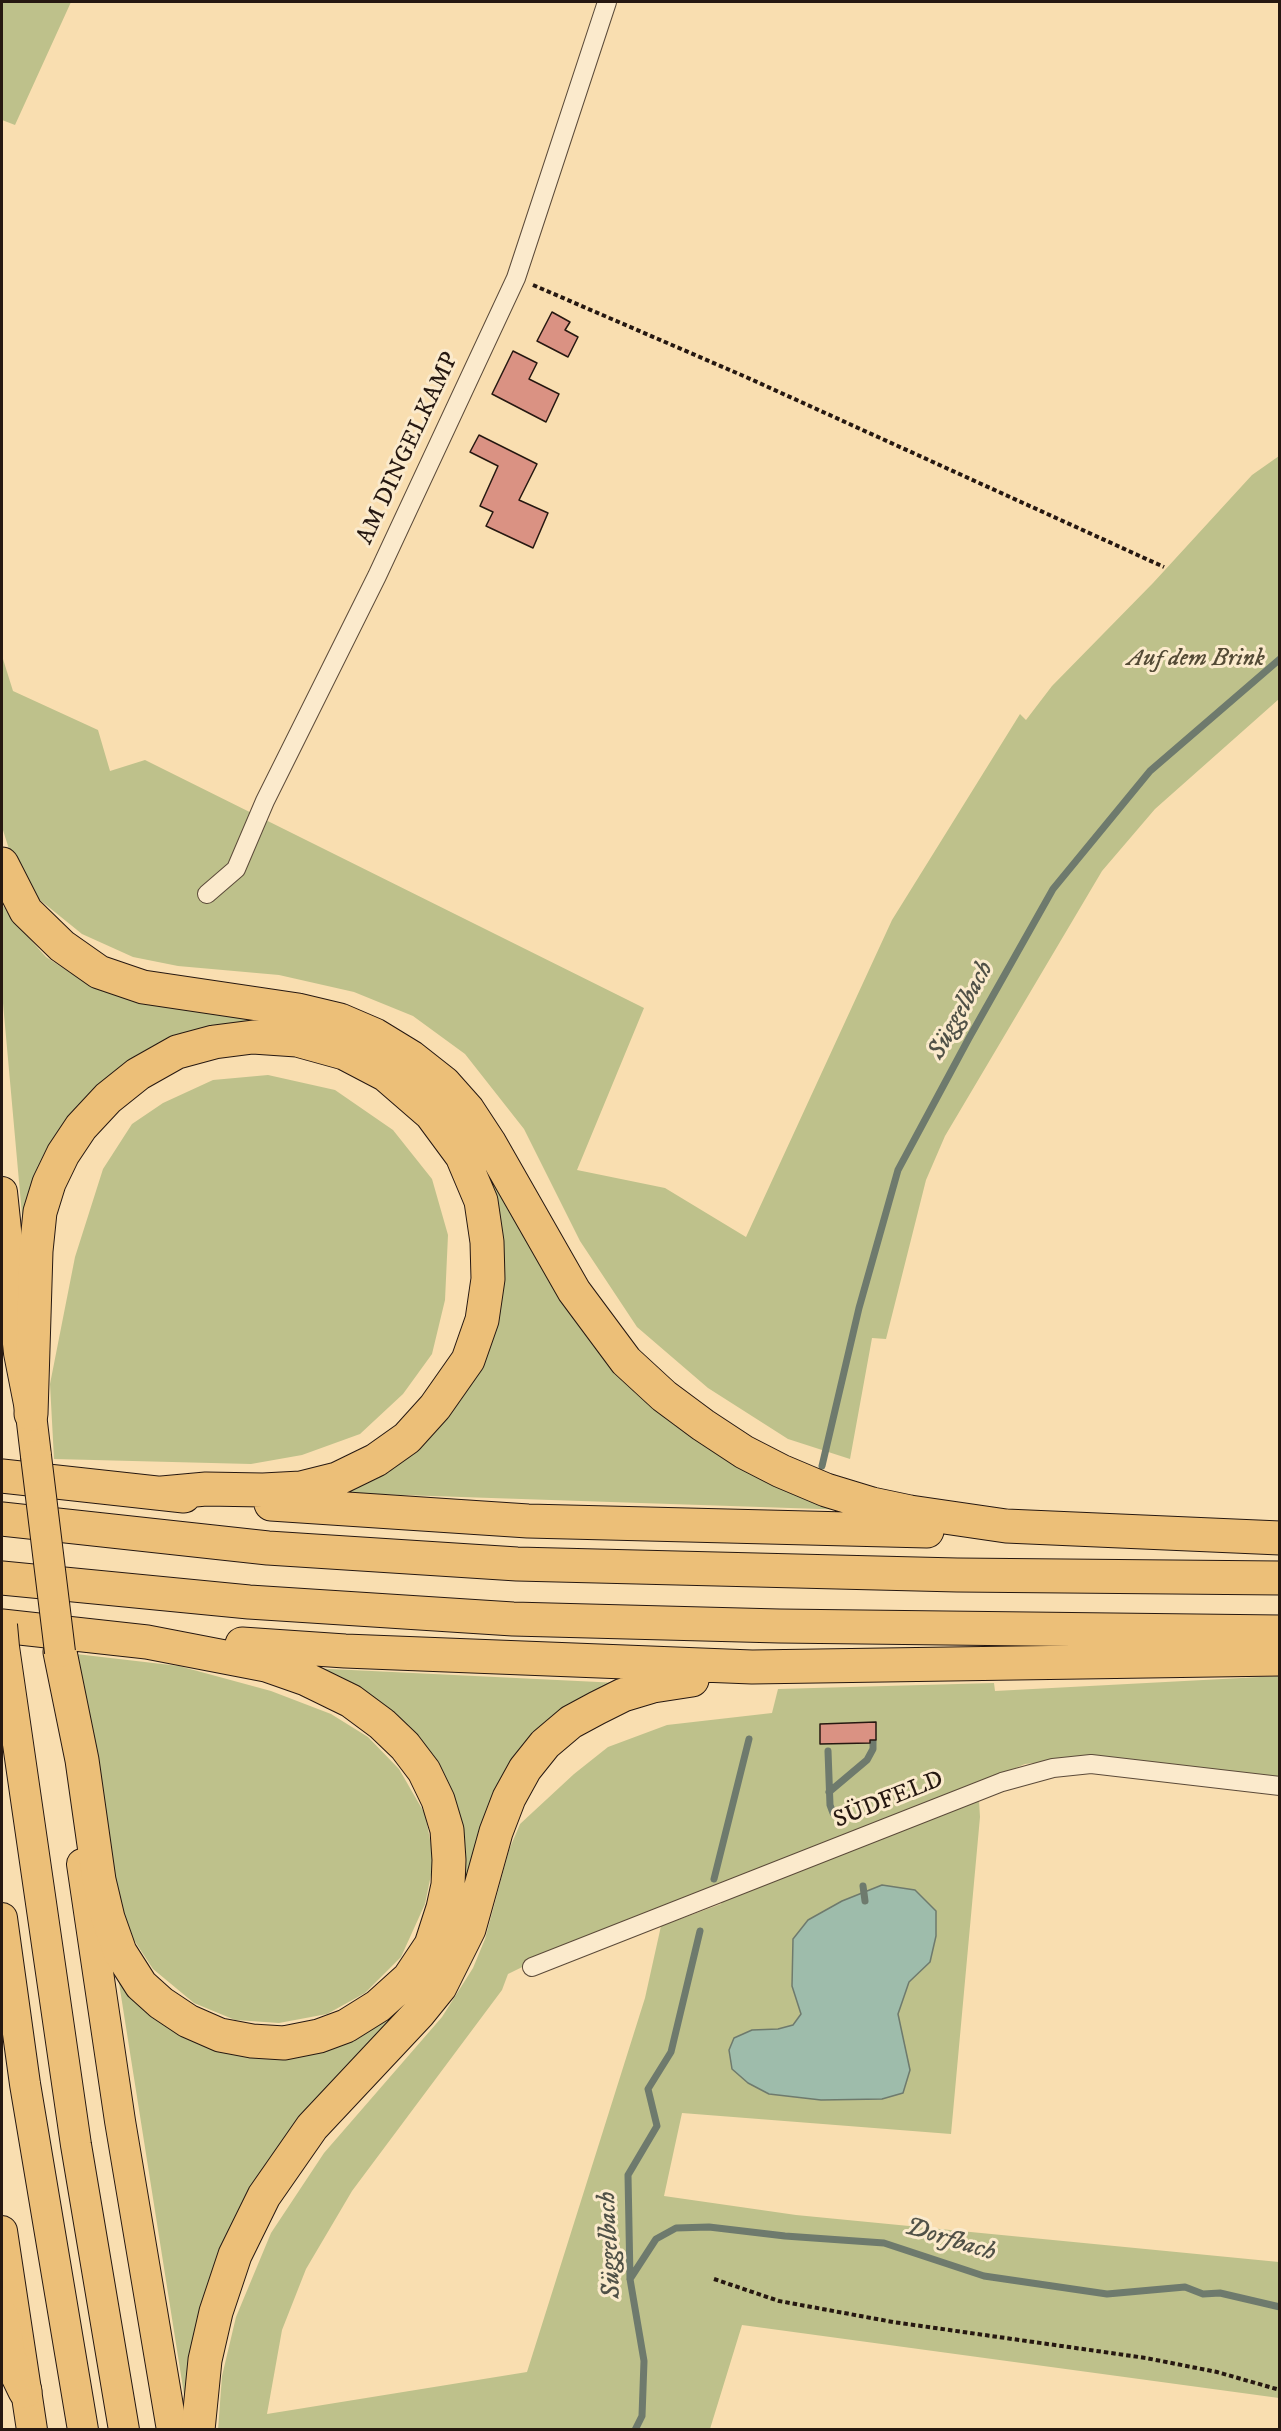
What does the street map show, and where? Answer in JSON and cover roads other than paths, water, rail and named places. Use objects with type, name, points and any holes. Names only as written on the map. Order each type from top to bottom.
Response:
[{"type":"highway","points":[[2,864],[26,911],[62,946],[99,972],[143,987],[298,1010],[340,1020],[375,1035],[411,1057],[444,1083],[468,1110],[489,1142],[573,1292],[626,1361],[664,1396],[744,1452],[826,1490],[872,1504],[910,1512],[1006,1526],[1280,1538]]},
{"type":"highway","points":[[32,1414],[36,1251],[40,1212],[49,1183],[63,1155],[81,1127],[108,1098],[138,1074],[177,1052],[214,1041],[253,1037],[307,1042],[344,1053],[386,1075],[431,1114],[462,1156],[481,1201],[487,1242],[488,1279],[482,1320],[468,1360],[435,1407],[407,1438],[376,1460],[337,1479],[301,1488],[162,1493]]},
{"type":"highway","points":[[2,1192],[19,1353],[32,1414],[60,1652],[64,1724],[76,1822],[120,2121],[172,2430]]},
{"type":"highway","points":[[2,1476],[309,1508],[528,1521],[966,1532],[1006,1526]]},
{"type":"highway","points":[[2,1519],[268,1548],[517,1564],[945,1574],[1280,1578]]},
{"type":"highway","points":[[2,1578],[260,1603],[502,1618],[779,1626],[1280,1632]]},
{"type":"highway","points":[[124,2430],[76,2145],[2,1633],[345,1651],[752,1667],[1280,1659]]},
{"type":"highway","points":[[60,1652],[81,1760],[99,1880],[108,1918],[120,1952],[141,1985],[188,2022],[220,2035],[252,2041],[284,2043],[319,2036],[346,2026],[378,2006],[409,1978],[431,1945],[443,1908],[448,1885],[447,1830],[438,1800],[424,1771],[405,1746],[382,1724],[351,1701],[306,1679],[266,1665],[147,1642]]},
{"type":"highway","points":[[198,2430],[205,2360],[216,2312],[235,2254],[264,2196],[312,2127],[419,2013],[440,1987],[468,1929],[495,1832],[509,1798],[525,1769],[546,1744],[571,1722],[623,1695],[653,1686],[752,1667]]},
{"type":"highway","points":[[2,1918],[30,2119],[83,2430]]},
{"type":"highway","points":[[2,2231],[32,2430]]},
{"type":"highway","points":[[2,2317],[9,2358],[25,2391]]},
{"type":"street","name":"AM DINGELKAMP","points":[[207,894],[236,868],[264,801],[377,576],[516,278],[607,2]]},
{"type":"street","name":"SÜDFELD","points":[[532,1967],[1002,1782],[1053,1768],[1091,1764],[1280,1786]]},
{"type":"waterway","name":"Süggelbach","points":[[822,1466],[859,1308],[898,1170],[1053,889],[1150,771],[1280,659]]},
{"type":"waterway","name":"Süggelbach","points":[[714,1879],[749,1739]]},
{"type":"waterway","points":[[829,1792],[867,1760],[873,1749],[873,1740]]},
{"type":"waterway","points":[[828,1751],[830,1805],[833,1813]]},
{"type":"waterway","points":[[863,1886],[865,1901]]},
{"type":"waterway","name":"Süggelbach","points":[[635,2430],[642,2416],[644,2361],[630,2279],[628,2175],[657,2126],[648,2089],[671,2052],[700,1931]]},
{"type":"waterway","name":"Dorfbach","points":[[630,2279],[656,2239],[676,2228],[709,2227],[785,2236],[884,2243],[984,2276],[1107,2294],[1185,2287],[1203,2294],[1220,2293],[1280,2307]]},
{"type":"park label","name":"Auf dem Brink","points":[[1196,660]]}]
